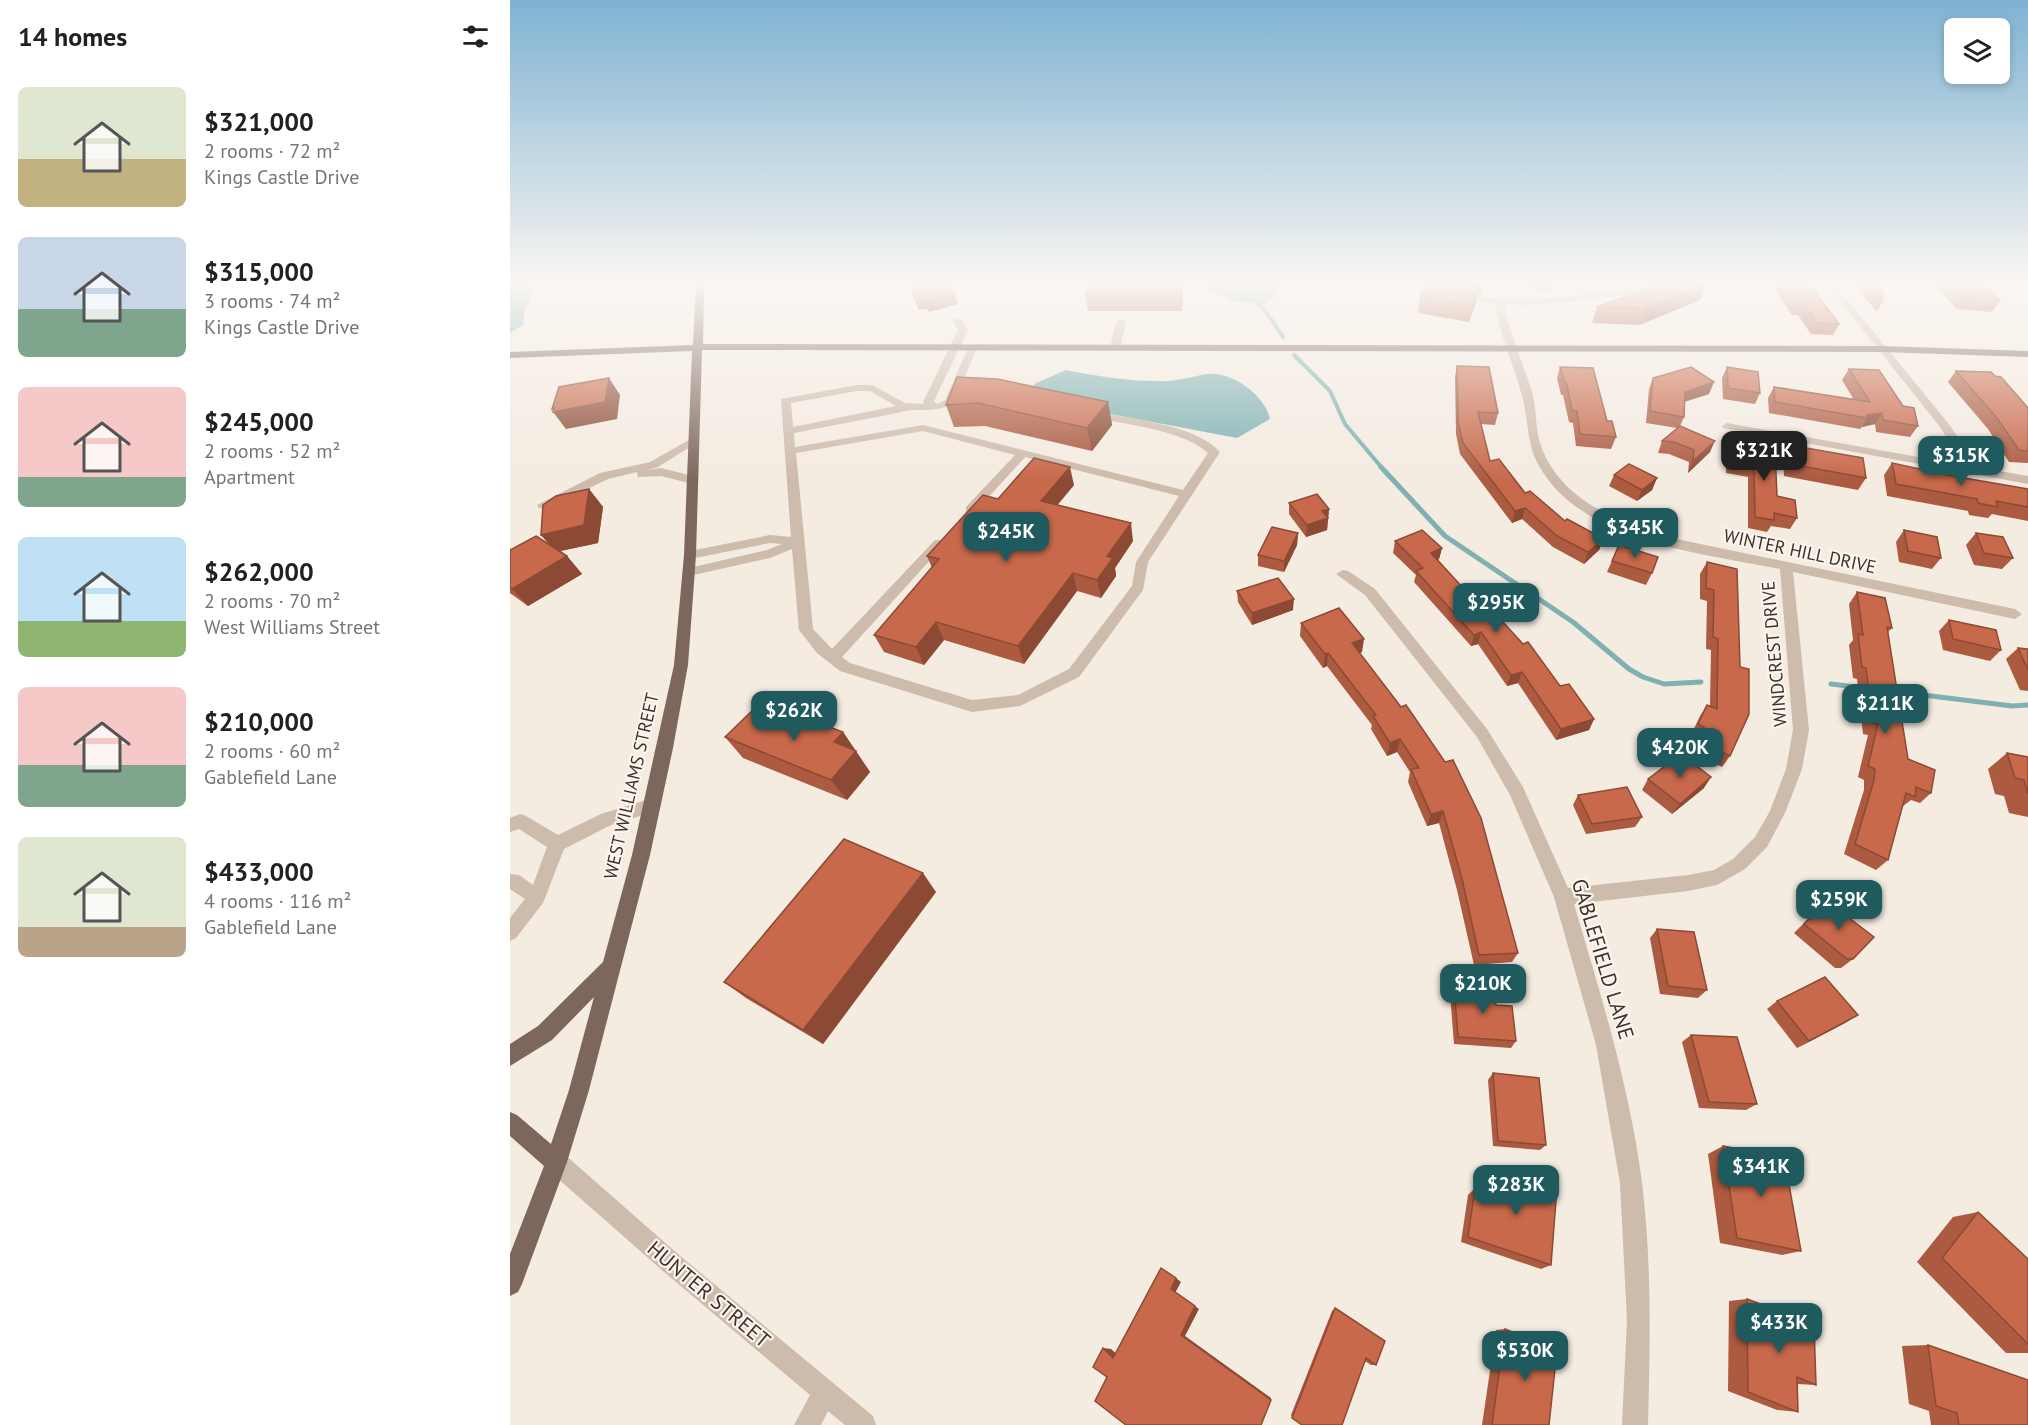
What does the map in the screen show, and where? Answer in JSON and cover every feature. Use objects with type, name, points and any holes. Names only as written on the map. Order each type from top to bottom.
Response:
[{"type":"main road","points":[[510,355],[685,348]]},
{"type":"main road","name":"WEST WILLIAMS STREET","points":[[510,1284],[556,1162],[579,1089],[653,805],[681,664],[690,555],[697,348]]},
{"type":"main road","points":[[824,348],[1314,348]]},
{"type":"main road","points":[[1605,348],[1882,349],[2028,354]]},
{"type":"main road","points":[[510,1056],[545,1033],[611,967]]},
{"type":"main road","points":[[510,1122],[556,1162]]},
{"type":"street","points":[[936,408],[928,402],[952,348]]},
{"type":"street","points":[[972,348],[960,386],[949,402],[936,408],[903,406],[872,388],[857,388],[785,401],[806,630],[845,667],[972,706],[1020,700],[1074,673],[1138,587],[1142,562],[1214,452],[1210,445],[1190,436],[1085,413]]},
{"type":"street","name":"WINTER HILL DRIVE","points":[[1513,348],[1530,402],[1533,436],[1539,456],[1556,483],[1577,502],[1612,523],[1640,534],[1785,567],[2015,614]]},
{"type":"street","points":[[1882,349],[1954,440],[1966,469]]},
{"type":"street","points":[[788,431],[897,410],[903,406]]},
{"type":"street","points":[[923,428],[936,408]]},
{"type":"street","points":[[1727,426],[2028,480]]},
{"type":"street","points":[[790,451],[923,428],[1186,495]]},
{"type":"street","points":[[543,505],[604,476],[654,465],[694,440]]},
{"type":"street","points":[[963,517],[1022,454]]},
{"type":"street","points":[[598,480],[606,481],[654,472],[693,480]]},
{"type":"street","points":[[833,657],[947,534]]},
{"type":"street","points":[[690,555],[770,539],[798,542]]},
{"type":"street","points":[[689,572],[770,554],[798,542]]},
{"type":"street","name":"WINDCREST DRIVE","points":[[1563,897],[1688,883],[1717,877],[1739,864],[1761,842],[1790,780],[1801,730],[1785,567]]},
{"type":"street","name":"GABLEFIELD LANE","points":[[1343,574],[1370,592],[1482,733],[1517,792],[1563,897],[1606,1045],[1631,1183],[1639,1320],[1635,1425]]},
{"type":"street","points":[[512,927],[537,897],[557,844],[607,819],[653,805]]},
{"type":"street","points":[[510,825],[520,821],[557,844]]},
{"type":"street","points":[[513,881],[537,897]]},
{"type":"street","name":"HUNTER STREET","points":[[556,1162],[671,1263],[864,1425]]},
{"type":"street","points":[[807,1425],[825,1392]]},
{"type":"water","points":[[1066,370],[1146,381],[1170,381],[1207,374],[1227,376],[1246,386],[1262,401],[1270,419],[1237,438],[1052,403],[1036,394],[1034,384]]},
{"type":"building","points":[[1457,366],[1489,367],[1498,413],[1478,412],[1490,461],[1499,459],[1525,493],[1530,491],[1565,521],[1567,519],[1604,539],[1588,552],[1557,536],[1525,508],[1515,511],[1463,443],[1458,422]]},
{"type":"building","points":[[1560,367],[1593,368],[1607,421],[1612,421],[1616,437],[1580,434],[1577,411],[1572,411],[1567,384]]},
{"type":"building","points":[[1691,367],[1714,382],[1685,392],[1684,417],[1650,411],[1653,378]]},
{"type":"building","points":[[1727,367],[1758,372],[1760,393],[1728,388]]},
{"type":"building","points":[[1849,369],[1879,370],[1903,406],[1914,408],[1918,426],[1883,420],[1882,413],[1867,415],[1867,418],[1775,402],[1774,387],[1870,402]]},
{"type":"building","points":[[1956,371],[1991,372],[2001,377],[2028,408],[2028,451],[2019,450],[1997,418]]},
{"type":"building","points":[[957,377],[997,379],[1108,402],[1087,428],[978,403],[946,405]]},
{"type":"building","points":[[609,378],[605,402],[553,412],[559,387]]},
{"type":"building","points":[[1680,426],[1715,441],[1693,461],[1694,450],[1674,442],[1662,441]]},
{"type":"building","points":[[1732,443],[1775,450],[1777,496],[1795,500],[1797,518],[1774,513],[1774,520],[1755,517],[1754,465],[1732,461]]},
{"type":"building","points":[[1789,445],[1863,458],[1866,478],[1791,464]]},
{"type":"building","points":[[1034,458],[1070,467],[1041,501],[1131,523],[1107,556],[1113,558],[1097,580],[1073,573],[1018,646],[936,622],[916,647],[874,635],[939,559],[927,556],[983,495],[998,499]]},
{"type":"building","points":[[1892,463],[2028,489],[2028,507],[1996,501],[1998,507],[1978,503],[1977,499],[1896,484]]},
{"type":"building","points":[[1629,464],[1657,478],[1642,490],[1614,475]]},
{"type":"building","points":[[589,489],[584,525],[541,535],[543,505],[556,496]]},
{"type":"building","points":[[1317,494],[1329,509],[1322,511],[1328,518],[1307,525],[1289,503]]},
{"type":"building","points":[[1272,527],[1298,533],[1284,561],[1258,555]]},
{"type":"building","points":[[1422,530],[1442,548],[1431,553],[1475,601],[1482,599],[1523,644],[1528,642],[1560,686],[1569,684],[1594,719],[1561,729],[1522,672],[1511,675],[1481,632],[1474,635],[1416,571],[1423,568],[1395,541]]},
{"type":"building","points":[[1904,530],[1937,537],[1941,558],[1908,551]]},
{"type":"building","points":[[1976,533],[2003,537],[2013,558],[1984,553]]},
{"type":"building","points":[[536,536],[567,556],[512,589],[510,588],[510,550]]},
{"type":"building","points":[[1619,545],[1658,557],[1652,573],[1612,561]]},
{"type":"building","points":[[1707,562],[1737,569],[1740,667],[1749,669],[1749,714],[1730,756],[1698,741],[1704,727],[1698,724],[1707,705],[1717,709],[1718,639],[1713,637],[1714,590],[1706,588]]},
{"type":"building","points":[[1278,578],[1294,599],[1252,613],[1237,591]]},
{"type":"building","points":[[1857,592],[1885,598],[1892,628],[1887,627],[1908,759],[1935,770],[1931,793],[1916,787],[1915,797],[1906,793],[1888,860],[1855,844],[1874,780],[1875,769],[1868,766],[1878,724],[1873,723],[1866,668],[1862,667],[1858,634],[1863,635]]},
{"type":"building","points":[[1339,608],[1364,639],[1352,643],[1401,707],[1406,705],[1445,762],[1453,760],[1481,818],[1518,953],[1479,955],[1462,879],[1443,811],[1431,814],[1411,769],[1419,768],[1400,739],[1390,743],[1373,716],[1376,715],[1328,653],[1325,654],[1301,623]]},
{"type":"building","points":[[1949,620],[1996,630],[2001,650],[1953,639]]},
{"type":"building","points":[[2018,648],[2028,649],[2028,670]]},
{"type":"building","points":[[782,709],[843,732],[834,742],[856,751],[831,780],[725,737],[752,711],[772,719]]},
{"type":"building","points":[[2007,753],[2028,757],[2028,794],[2024,780],[2015,778]]},
{"type":"building","points":[[1681,754],[1711,777],[1680,804],[1648,779]]},
{"type":"building","points":[[1627,787],[1642,817],[1592,824],[1578,795]]},
{"type":"building","points":[[844,839],[923,873],[803,1030],[724,982]]},
{"type":"building","points":[[1827,901],[1874,937],[1853,959],[1847,959],[1804,924]]},
{"type":"building","points":[[1657,929],[1694,932],[1707,990],[1668,986]]},
{"type":"building","points":[[1825,977],[1858,1015],[1809,1041],[1777,1001]]},
{"type":"building","points":[[1454,987],[1494,989],[1496,1005],[1512,1006],[1516,1041],[1458,1037]]},
{"type":"building","points":[[1691,1035],[1737,1037],[1757,1104],[1709,1102]]},
{"type":"building","points":[[1493,1073],[1539,1078],[1546,1145],[1498,1141]]},
{"type":"building","points":[[1723,1146],[1784,1157],[1801,1251],[1737,1238]]},
{"type":"building","points":[[1497,1168],[1557,1187],[1551,1265],[1468,1237],[1475,1188],[1494,1195]]},
{"type":"building","points":[[1978,1212],[2028,1259],[2028,1344],[1942,1258]]},
{"type":"building","points":[[1161,1268],[1176,1278],[1171,1289],[1195,1306],[1181,1335],[1271,1400],[1261,1425],[1126,1425],[1095,1401],[1107,1377],[1093,1367],[1103,1348],[1113,1358]]},
{"type":"building","points":[[1747,1299],[1814,1324],[1816,1385],[1797,1377],[1798,1412],[1748,1392]]},
{"type":"building","points":[[1335,1308],[1385,1341],[1376,1365],[1366,1358],[1342,1425],[1302,1425],[1292,1418]]},
{"type":"building","points":[[1505,1329],[1557,1350],[1549,1425],[1492,1425]]},
{"type":"building","points":[[1928,1345],[2028,1380],[2028,1425],[1959,1425],[1957,1413],[1936,1406]]},
{"type":"waterway","points":[[1294,355],[1330,391],[1345,424],[1382,468]]},
{"type":"waterway","points":[[1381,467],[1445,536],[1573,622],[1629,669],[1643,677],[1664,684],[1701,682]]},
{"type":"waterway","points":[[1831,684],[1864,688]]},
{"type":"waterway","points":[[1891,691],[2012,706],[2028,705]]}]
